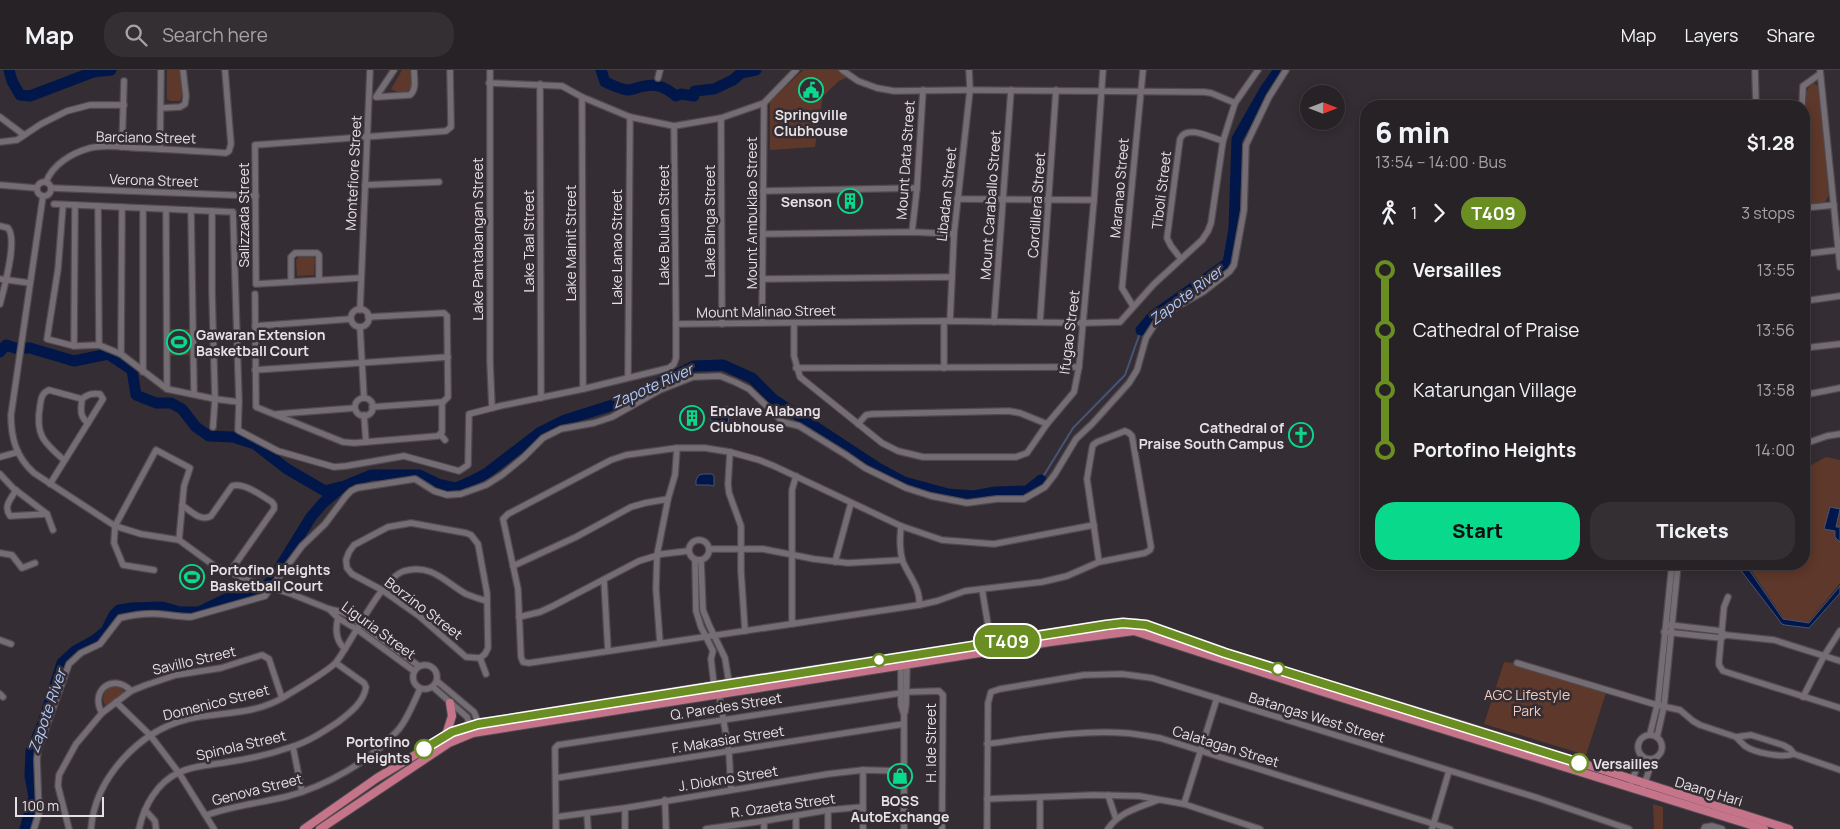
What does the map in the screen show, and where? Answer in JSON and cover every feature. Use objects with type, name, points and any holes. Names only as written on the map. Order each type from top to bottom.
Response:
[{"type":"main road","name":"Daang Hari","points":[[304,829],[377,778],[446,735],[729,683],[1123,623],[1146,625],[1225,653],[1465,726],[1764,829]]},
{"type":"main road","name":"Daang Hari","points":[[320,829],[449,743],[476,729],[719,695],[1134,630],[1320,691],[1631,783]]},
{"type":"main road","points":[[446,735],[452,716],[450,703]]},
{"type":"main road","name":"Daang Hari","points":[[1643,787],[1789,829]]},
{"type":"street","points":[[160,149],[161,70]]},
{"type":"street","points":[[161,108],[180,107],[185,104],[183,70]]},
{"type":"street","name":"Barciano Street","points":[[46,182],[51,171],[57,165],[76,153],[92,147],[226,153],[229,151],[231,144],[225,70]]},
{"type":"street","name":"Montefiore Street","points":[[360,310],[370,70]]},
{"type":"street","points":[[377,97],[394,70]]},
{"type":"street","points":[[370,97],[410,95],[415,88],[414,70]]},
{"type":"street","points":[[367,137],[446,131],[451,127],[450,70]]},
{"type":"street","name":"Lake Pantabangan Street","points":[[490,70],[490,362],[492,408]]},
{"type":"street","points":[[658,78],[660,70]]},
{"type":"street","points":[[489,82],[562,86],[582,98],[630,117],[674,126],[721,118],[764,103],[796,70]]},
{"type":"street","points":[[842,70],[858,81],[877,88],[894,91],[1056,90],[1204,92],[1235,103]]},
{"type":"street","name":"Libadan Street","points":[[944,368],[957,200],[970,90],[969,70]]},
{"type":"street","name":"Ifugao Street","points":[[796,368],[800,377],[810,387],[882,443],[898,451],[922,457],[1021,456],[1031,449],[1047,424],[1074,392],[1079,367],[1094,200],[1102,70]]},
{"type":"street","name":"Maranao Street","points":[[1134,306],[1122,288],[1143,70]]},
{"type":"street","name":"Mount Malinao Street","points":[[676,324],[947,321],[1084,324],[1120,322],[1154,284],[1202,240],[1208,231],[1211,223],[1223,141],[1235,103],[1258,70]]},
{"type":"street","points":[[34,829],[39,813],[38,750],[66,670],[74,657],[100,644],[120,618],[133,615],[158,614],[191,617],[266,596],[302,546],[325,524],[346,496],[357,488],[415,479],[434,491],[447,495],[461,494],[486,485],[502,475],[543,438],[561,429],[594,423],[612,417],[660,390],[693,377],[720,376],[749,389],[783,422],[799,426],[865,468],[906,488],[931,496],[967,503],[997,499],[1024,499],[1035,494],[1045,487],[1055,474],[1076,439],[1129,383],[1137,370],[1146,338],[1160,316],[1203,292],[1230,271],[1234,265],[1244,210],[1246,145],[1269,98],[1286,70]]},
{"type":"street","points":[[1755,70],[1756,100]]},
{"type":"street","points":[[1802,100],[1803,86],[1820,72]]},
{"type":"street","points":[[1820,72],[1840,267]]},
{"type":"street","points":[[122,147],[124,81]]},
{"type":"street","name":"Lake Taal Street","points":[[540,84],[540,398]]},
{"type":"street","name":"Mount Data Street","points":[[912,232],[917,188],[922,90]]},
{"type":"street","name":"Mount Caraballo Street","points":[[994,322],[1011,90]]},
{"type":"street","name":"Cordillera Street","points":[[1040,322],[1056,90]]},
{"type":"street","name":"Lake Mainit Street","points":[[582,98],[583,388]]},
{"type":"street","name":"Mount Ambuklao Street","points":[[762,322],[764,103]]},
{"type":"street","points":[[0,142],[14,141],[67,111],[90,105],[124,105]]},
{"type":"street","points":[[0,116],[24,135]]},
{"type":"street","name":"Lake Lanao Street","points":[[628,378],[630,117]]},
{"type":"street","name":"Lake Binga Street","points":[[721,118],[722,324]]},
{"type":"street","name":"Lake Buluan Street","points":[[674,126],[676,324]]},
{"type":"street","name":"Tiboli Street","points":[[1181,259],[1171,246],[1168,238],[1180,139],[1186,132],[1192,132],[1223,141]]},
{"type":"street","name":"Salizzada Street","points":[[291,282],[256,284],[255,146],[367,137]]},
{"type":"street","points":[[36,188],[38,184],[46,182],[51,188],[48,194],[43,196]]},
{"type":"street","points":[[365,185],[439,182]]},
{"type":"street","points":[[0,185],[36,188]]},
{"type":"street","points":[[36,188],[37,192],[43,196]]},
{"type":"street","name":"Verona Street","points":[[51,188],[256,196]]},
{"type":"street","points":[[763,191],[917,188]]},
{"type":"street","points":[[0,457],[18,452],[14,444],[11,428],[19,357],[43,196]]},
{"type":"street","points":[[957,200],[1094,200]]},
{"type":"street","points":[[54,204],[233,212],[239,402],[238,430],[278,451],[334,467],[404,456],[459,471],[468,465],[469,414],[669,368],[674,364],[676,358],[676,324]]},
{"type":"street","points":[[1810,207],[1834,204]]},
{"type":"street","points":[[63,205],[58,268],[47,339],[74,346],[99,344],[122,354],[143,372],[167,388],[215,399],[239,402]]},
{"type":"street","points":[[74,346],[75,205]]},
{"type":"street","points":[[98,206],[99,344]]},
{"type":"street","points":[[122,207],[122,354]]},
{"type":"street","points":[[143,208],[143,372]]},
{"type":"street","points":[[166,209],[167,388]]},
{"type":"street","points":[[191,210],[194,394]]},
{"type":"street","points":[[212,211],[215,399],[212,427]]},
{"type":"street","points":[[0,226],[8,228],[12,236],[0,304]]},
{"type":"street","points":[[763,234],[912,232],[954,234]]},
{"type":"street","points":[[1810,253],[1838,250]]},
{"type":"street","points":[[320,280],[319,255],[317,252],[295,252],[291,257],[291,282],[360,278]]},
{"type":"street","points":[[763,279],[952,277]]},
{"type":"street","points":[[3,280],[30,283]]},
{"type":"street","points":[[255,294],[256,407],[274,414],[287,416],[355,408]]},
{"type":"street","points":[[1810,300],[1840,296]]},
{"type":"street","points":[[360,310],[365,312],[368,317],[367,322],[360,327],[353,324],[351,318],[355,311],[360,310]]},
{"type":"street","points":[[287,416],[343,442],[438,436],[442,432],[442,403],[448,397],[447,316],[444,312],[368,317]]},
{"type":"street","points":[[255,326],[351,318]]},
{"type":"street","points":[[794,323],[796,368],[1079,367]]},
{"type":"street","points":[[360,327],[364,398]]},
{"type":"street","points":[[1810,347],[1840,344]]},
{"type":"street","points":[[255,370],[448,357]]},
{"type":"street","points":[[1810,394],[1840,388]]},
{"type":"street","points":[[50,484],[102,402],[100,394],[90,394],[82,399],[49,390],[43,394],[38,418],[41,436],[48,446],[64,460]]},
{"type":"street","points":[[364,398],[369,400],[372,407],[369,413],[364,415],[359,414],[355,408],[356,402],[364,398]]},
{"type":"street","points":[[82,399],[82,418],[88,423]]},
{"type":"street","points":[[372,407],[443,402]]},
{"type":"street","points":[[858,424],[866,415],[872,414],[1009,411],[1020,413],[1047,424]]},
{"type":"street","points":[[364,415],[366,442]]},
{"type":"street","points":[[1094,525],[994,544],[942,540],[901,526],[759,460],[730,452],[705,448],[677,448],[626,455],[611,460],[508,514],[503,519],[518,589],[520,651],[523,662],[529,663],[660,642],[707,638],[918,605],[937,601],[965,591],[1051,580],[1067,576],[1099,562],[1145,553],[1151,547],[1132,436],[1129,432],[1120,432],[1093,445],[1087,478],[1094,525],[1099,562]]},
{"type":"street","points":[[440,434],[445,440]]},
{"type":"street","points":[[1810,442],[1840,434]]},
{"type":"street","points":[[660,642],[656,589],[657,555],[668,499],[675,475],[677,448]]},
{"type":"street","points":[[154,570],[123,565],[114,543],[116,526],[156,450],[190,468],[184,486],[179,540]]},
{"type":"street","name":"Liguria Street","points":[[18,452],[28,468],[116,526],[141,534],[179,540],[216,567],[229,573],[342,612],[419,666]]},
{"type":"street","points":[[730,452],[728,484],[729,493],[740,520],[745,631]]},
{"type":"street","points":[[0,474],[16,490],[47,514],[53,530]]},
{"type":"street","points":[[792,624],[792,490],[796,476]]},
{"type":"street","points":[[182,505],[199,517],[208,518],[232,486],[239,484],[272,502],[274,509],[229,573]]},
{"type":"street","points":[[16,490],[8,504],[10,516],[47,514]]},
{"type":"street","points":[[513,566],[576,537],[631,507],[668,499]]},
{"type":"street","points":[[835,562],[851,503]]},
{"type":"street","name":"Borzino Street","points":[[480,658],[466,657],[419,616],[382,590],[352,574],[347,568],[346,560],[354,545],[388,527],[398,524],[410,523],[466,533],[471,535],[478,544],[487,601]]},
{"type":"street","points":[[901,526],[900,548],[902,560],[918,591],[920,598],[918,605]]},
{"type":"street","points":[[699,540],[704,541],[709,549],[708,554],[698,560],[690,556],[688,551],[691,543],[699,540]]},
{"type":"street","points":[[709,549],[763,549],[835,562],[872,563],[902,560]]},
{"type":"street","points":[[519,617],[540,612],[639,561],[657,555],[688,551]]},
{"type":"street","points":[[0,553],[12,555],[22,568],[35,563]]},
{"type":"street","points":[[698,560],[703,610],[725,658],[729,683]]},
{"type":"street","points":[[698,560],[696,610],[701,627],[713,651],[711,659],[714,686]]},
{"type":"street","points":[[1657,737],[1664,706],[1672,570]]},
{"type":"street","points":[[1668,625],[1677,570]]},
{"type":"street","name":"Domenico Street","points":[[91,829],[95,808],[109,778],[130,752],[150,735],[160,729],[189,719],[253,709],[282,698],[336,663],[382,590],[392,578],[402,572],[422,571],[439,575],[464,593],[487,601]]},
{"type":"street","points":[[604,580],[608,651]]},
{"type":"street","points":[[982,589],[991,643]]},
{"type":"street","points":[[1728,597],[1724,607],[1719,661],[1723,671],[1840,708]]},
{"type":"street","points":[[486,674],[480,658],[486,654],[488,648],[487,601]]},
{"type":"street","name":"Liguria Street","points":[[329,609],[338,618],[358,630],[414,671]]},
{"type":"street","points":[[338,618],[337,637],[345,649]]},
{"type":"street","points":[[1668,625],[1722,635]]},
{"type":"street","points":[[1803,697],[1824,656],[1840,631]]},
{"type":"street","points":[[1668,632],[1774,640],[1840,661]]},
{"type":"street","points":[[1650,734],[1657,705],[1668,632]]},
{"type":"street","points":[[0,640],[11,644]]},
{"type":"street","name":"Savillo Street","points":[[69,829],[58,786],[59,775],[76,744],[102,713],[131,691],[176,675],[221,668],[262,655],[269,659],[282,698]]},
{"type":"street","name":"Spinola Street","points":[[179,772],[293,747],[310,739],[347,715],[363,697],[366,687],[364,683],[336,663]]},
{"type":"street","points":[[1517,663],[1657,705],[1680,710],[1700,725],[1736,737],[1746,747],[1777,756],[1794,754]]},
{"type":"street","points":[[904,665],[906,705],[904,715],[904,829]]},
{"type":"street","points":[[419,666],[431,667],[436,673],[437,681],[433,687],[426,690],[420,688],[413,681],[414,671],[419,666]]},
{"type":"street","name":"Batangas West Street","points":[[987,744],[988,703],[992,692],[1084,675],[1122,674],[1152,678],[1538,798],[1629,829]]},
{"type":"street","points":[[437,681],[474,712],[476,729]]},
{"type":"street","points":[[102,713],[97,701],[98,695],[105,686],[116,683],[122,684],[131,691]]},
{"type":"street","points":[[433,687],[466,717],[476,729]]},
{"type":"street","name":"Genova Street","points":[[207,815],[230,807],[302,792],[342,774],[382,746],[399,728],[410,711],[420,688]]},
{"type":"street","name":"H. Ide Street","points":[[904,692],[939,691],[943,695],[942,829]]},
{"type":"street","name":"Q. Paredes Street","points":[[556,778],[555,748],[564,743],[904,692]]},
{"type":"street","points":[[719,695],[729,752],[732,790]]},
{"type":"street","points":[[1184,804],[1217,698]]},
{"type":"street","points":[[116,702],[150,735],[179,772],[214,829]]},
{"type":"street","name":"F. Makasiar Street","points":[[556,778],[904,724]]},
{"type":"street","name":"Calatagan Street","points":[[987,744],[1057,734],[1093,732],[1127,733],[1160,738],[1433,826],[1450,829]]},
{"type":"street","points":[[1650,734],[1657,737],[1662,747],[1660,755],[1653,759],[1646,759],[1639,752],[1638,744],[1643,737],[1650,734]]},
{"type":"street","points":[[1736,737],[1750,735],[1784,745],[1794,754],[1840,770]]},
{"type":"street","points":[[1763,752],[1771,748],[1767,740]]},
{"type":"street","points":[[1763,752],[1759,744],[1767,740]]},
{"type":"street","points":[[986,829],[987,744]]},
{"type":"street","points":[[293,747],[302,792]]},
{"type":"street","points":[[1631,783],[1641,755]]},
{"type":"street","points":[[1643,787],[1653,759]]},
{"type":"street","points":[[863,770],[863,829]]},
{"type":"street","name":"J. Diokno Street","points":[[556,817],[588,814],[665,800],[863,770],[904,771]]},
{"type":"street","points":[[1433,826],[1449,771]]},
{"type":"street","points":[[139,829],[149,800],[164,783],[179,772]]},
{"type":"street","points":[[556,778],[556,829]]},
{"type":"street","points":[[986,799],[1108,795],[1139,796],[1184,804],[1251,828],[1260,829]]},
{"type":"street","points":[[1108,795],[1116,819]]},
{"type":"street","points":[[1040,798],[1040,829]]},
{"type":"street","points":[[665,800],[666,829]]},
{"type":"street","points":[[1108,829],[1116,819],[1132,810],[1158,800]]},
{"type":"street","name":"R. Ozaeta Street","points":[[706,829],[731,827],[828,810],[863,807]]},
{"type":"street","points":[[625,808],[625,829]]},
{"type":"street","points":[[145,810],[155,821],[156,829]]},
{"type":"street","points":[[828,810],[828,829]]},
{"type":"street","points":[[588,814],[588,829]]},
{"type":"street","points":[[796,816],[796,829]]},
{"type":"street","points":[[764,821],[764,829]]},
{"type":"street","points":[[1704,829],[1704,826],[1712,826],[1722,829]]},
{"type":"green space","points":[[167,70],[180,70],[182,96],[180,101],[170,101],[167,99]]},
{"type":"green space","points":[[402,70],[411,70],[412,87],[406,92],[397,92],[391,89]]},
{"type":"green space","points":[[803,70],[839,70],[848,77],[839,81],[823,96],[815,147],[770,150],[770,102]]},
{"type":"green space","points":[[1814,83],[1818,86],[1829,195],[1825,202],[1810,204],[1810,100],[1806,100],[1808,88]]},
{"type":"green space","points":[[299,256],[312,256],[315,258],[314,275],[297,276],[296,260]]},
{"type":"green space","name":"Gawaran Extension Basketball Court","points":[[169,329],[189,329],[189,355],[169,356]]},
{"type":"green space","points":[[1826,457],[1840,460],[1840,583],[1808,623],[1784,619],[1751,570],[1810,570],[1810,466]]},
{"type":"green space","name":"AGC Lifestyle Park","points":[[1504,662],[1523,664],[1606,693],[1586,755],[1484,724]]},
{"type":"green space","points":[[116,686],[124,692],[110,704],[105,705],[103,698],[105,693],[109,688]]},
{"type":"green space","points":[[1653,804],[1663,807],[1663,829],[1654,829]]},
{"type":"water","points":[[724,406],[730,407],[728,423],[710,420],[711,415],[722,416]]},
{"type":"water","points":[[712,474],[714,476],[714,486],[696,485],[699,475]]},
{"type":"water","points":[[1830,507],[1840,509],[1836,527],[1840,527],[1840,542],[1835,537],[1835,531],[1824,529]]},
{"type":"water","points":[[1741,570],[1749,570],[1783,619],[1809,623],[1840,586],[1840,593],[1809,628],[1782,624]]},
{"type":"waterway","points":[[9,70],[12,81],[20,95],[30,96],[93,72],[111,70]]},
{"type":"waterway","points":[[601,70],[605,82],[619,88],[629,90],[655,85],[676,96],[681,94],[694,96],[695,91],[714,89],[733,80],[741,73],[756,70]]},
{"type":"waterway","name":"Zapote River","points":[[1141,330],[1153,316],[1228,263],[1234,229],[1237,139],[1265,90],[1279,70]]},
{"type":"waterway","name":"Zapote River","points":[[1041,480],[1073,428],[1125,375],[1141,330]]},
{"type":"waterway","points":[[0,352],[6,345],[15,348],[30,348],[74,361],[108,354],[132,370],[136,395],[156,403],[171,403],[182,409],[196,427],[209,436],[233,437],[255,444],[287,469],[325,491],[340,487]]},
{"type":"waterway","name":"Zapote River","points":[[25,829],[34,797],[30,776],[31,751],[42,726],[62,663],[75,651],[95,640],[106,631],[114,615],[119,610],[162,607],[180,612],[199,612],[226,599],[260,592],[272,580],[311,517],[323,503],[342,487],[371,475],[419,475],[438,484],[456,488],[487,473],[539,433],[565,420],[622,402],[694,366],[723,365],[752,378],[773,399],[878,468],[904,482],[948,494],[974,496],[995,492],[1027,491],[1041,480]]},
{"type":"bus line","name":"T409","points":[[424,749],[452,732],[478,724],[1106,625],[1135,623],[1146,625],[1225,653],[1465,726],[1579,763]]},
{"type":"place","name":"Springville Clubhouse","points":[[811,90]]},
{"type":"place","name":"Senson","points":[[850,201]]},
{"type":"place","name":"Gawaran Extension Basketball Court","points":[[179,342]]},
{"type":"place","name":"Enclave Alabang Clubhouse","points":[[692,418]]},
{"type":"place","name":"Cathedral of Praise South Campus","points":[[1301,435]]},
{"type":"place","name":"Portofino Heights Basketball Court","points":[[192,577]]},
{"type":"place","name":"Portofino Heights","points":[[424,749]]},
{"type":"place","name":"Versailles","points":[[1579,763]]},
{"type":"place","name":"BOSS AutoExchange","points":[[900,776]]}]
